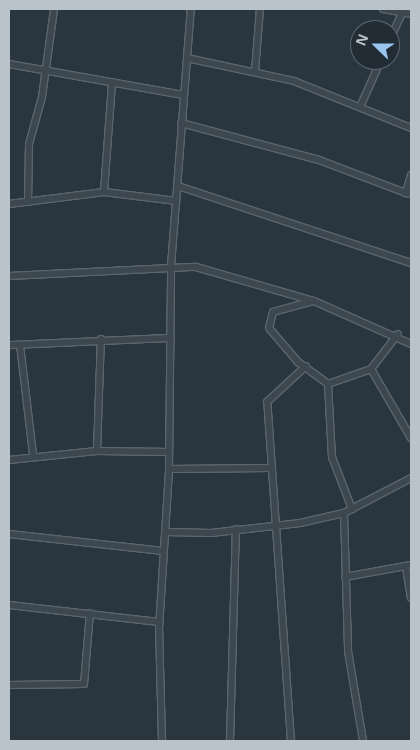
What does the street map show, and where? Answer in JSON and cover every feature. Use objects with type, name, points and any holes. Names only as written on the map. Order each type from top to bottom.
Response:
[{"type":"street","points":[[28,202],[29,144],[46,69],[54,9]]},
{"type":"street","points":[[162,741],[160,622],[169,469],[171,266],[191,9]]},
{"type":"street","points":[[255,71],[260,9]]},
{"type":"street","points":[[383,9],[411,14]]},
{"type":"street","points":[[398,20],[402,12]]},
{"type":"street","points":[[186,58],[255,71],[360,107],[411,128]]},
{"type":"street","points":[[9,64],[46,69],[183,95]]},
{"type":"street","points":[[360,107],[376,70]]},
{"type":"street","points":[[104,192],[112,82]]},
{"type":"street","points":[[181,123],[319,160],[408,194],[411,175]]},
{"type":"street","points":[[178,186],[411,263]]},
{"type":"street","points":[[9,204],[104,192],[176,201]]},
{"type":"street","points":[[9,276],[171,266],[196,267],[314,301],[398,334],[411,341]]},
{"type":"street","points":[[314,301],[273,312],[269,325],[306,366],[328,384],[332,457],[352,509]]},
{"type":"street","points":[[328,384],[371,369],[398,334]]},
{"type":"street","points":[[9,345],[101,339],[170,338]]},
{"type":"street","points":[[97,451],[101,339]]},
{"type":"street","points":[[20,345],[32,454]]},
{"type":"street","points":[[291,741],[292,712],[280,635],[278,526],[269,468],[267,402],[306,366]]},
{"type":"street","points":[[371,369],[411,438]]},
{"type":"street","points":[[9,460],[32,454],[63,457],[97,451],[169,452]]},
{"type":"street","points":[[169,469],[269,468]]},
{"type":"street","points":[[166,532],[278,526],[344,513],[411,478]]},
{"type":"street","points":[[344,513],[348,651],[363,741]]},
{"type":"street","points":[[230,741],[236,529]]},
{"type":"street","points":[[9,534],[163,551]]},
{"type":"street","points":[[345,577],[409,566],[411,598]]},
{"type":"street","points":[[9,605],[160,622]]},
{"type":"street","points":[[9,685],[84,684],[90,613]]}]
